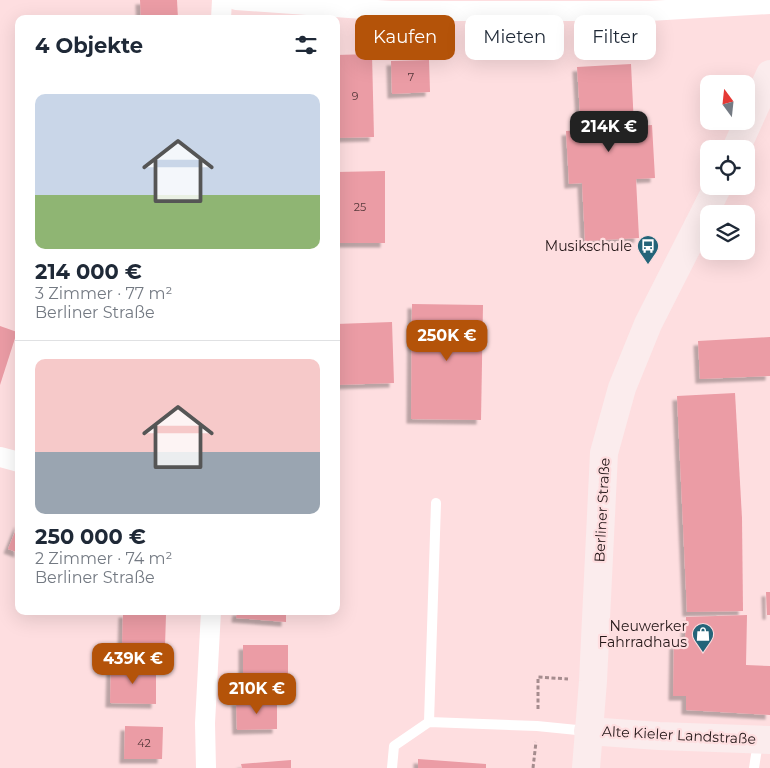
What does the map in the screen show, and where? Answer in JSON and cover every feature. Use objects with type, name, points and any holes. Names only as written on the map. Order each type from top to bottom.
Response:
[{"type":"main road","points":[[740,140],[770,74]]},
{"type":"main road","name":"Berliner Straße","points":[[586,768],[593,681],[604,453],[622,388],[648,324],[713,195]]},
{"type":"main road","name":"Alte Kieler Landstraße","points":[[588,731],[764,740]]},
{"type":"street","points":[[221,15],[222,0]]},
{"type":"street","points":[[236,0],[390,11],[650,11],[770,4]]},
{"type":"street","points":[[0,457],[15,461]]},
{"type":"street","points":[[206,768],[205,723],[211,615]]},
{"type":"lane","points":[[429,722],[436,503]]},
{"type":"lane","points":[[392,768],[394,746],[429,722],[537,726],[588,731]]},
{"type":"lane","points":[[754,768],[764,740]]},
{"type":"building","points":[[140,0],[177,0],[178,15],[141,15]]},
{"type":"building","points":[[355,54],[355,60],[372,60],[374,137],[340,138],[340,55]]},
{"type":"building","points":[[429,60],[430,92],[392,94],[391,61]]},
{"type":"building","points":[[631,64],[634,126],[652,125],[655,178],[636,179],[639,238],[585,241],[582,183],[569,184],[566,131],[581,130],[577,67]]},
{"type":"building","points":[[385,171],[385,243],[340,243],[340,172]]},
{"type":"building","points":[[412,304],[483,305],[481,420],[411,419]]},
{"type":"building","points":[[392,322],[394,383],[340,385],[340,324]]},
{"type":"building","points":[[0,326],[15,331],[15,338],[0,385]]},
{"type":"building","points":[[770,337],[770,376],[700,379],[698,341]]},
{"type":"building","points":[[735,393],[742,518],[743,611],[687,612],[677,396]]},
{"type":"building","points":[[15,532],[15,552],[8,549]]},
{"type":"building","points":[[766,592],[770,592],[770,615],[767,615]]},
{"type":"building","points":[[123,615],[166,615],[165,647],[122,646]]},
{"type":"building","points":[[236,615],[286,615],[286,622],[236,618]]},
{"type":"building","points":[[747,615],[746,665],[770,666],[770,715],[686,710],[686,696],[673,696],[674,644],[685,644],[686,617]]},
{"type":"building","points":[[243,645],[288,645],[288,678],[243,678]]},
{"type":"building","points":[[111,666],[156,667],[156,704],[110,703]]},
{"type":"building","points":[[277,700],[277,729],[237,730],[236,701]]},
{"type":"building","points":[[125,726],[163,727],[162,759],[124,759]]},
{"type":"building","points":[[418,759],[486,764],[486,768],[418,768]]},
{"type":"building","points":[[291,760],[291,768],[242,768],[241,764]]},
{"type":"place","name":"Musikschule","points":[[648,265]]},
{"type":"place","name":"Neuwerker Fahrradhaus","points":[[703,653]]}]
